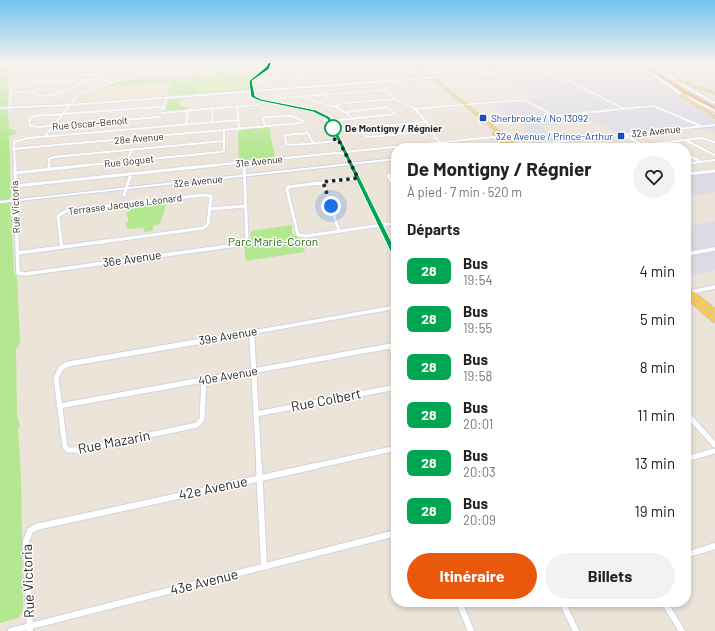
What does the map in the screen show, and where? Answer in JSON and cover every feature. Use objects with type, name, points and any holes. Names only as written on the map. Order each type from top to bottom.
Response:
[{"type":"highway","points":[[690,92],[715,107]]},
{"type":"main road","points":[[446,92],[504,143]]},
{"type":"main road","points":[[451,92],[512,143]]},
{"type":"main road","points":[[694,92],[715,107]]},
{"type":"main road","points":[[681,94],[715,107]]},
{"type":"main road","points":[[681,94],[715,117]]},
{"type":"main road","points":[[450,96],[455,96]]},
{"type":"main road","points":[[471,114],[476,114]]},
{"type":"main road","points":[[481,123],[487,122]]},
{"type":"main road","points":[[691,295],[715,312]]},
{"type":"main road","points":[[691,296],[715,320]]},
{"type":"street","points":[[10,107],[10,93],[22,92]]},
{"type":"street","points":[[32,92],[41,96],[60,92]]},
{"type":"street","points":[[45,136],[70,104],[81,92]]},
{"type":"street","points":[[0,107],[70,104],[232,92]]},
{"type":"street","points":[[252,92],[255,98],[314,111],[324,115],[330,121],[391,247]]},
{"type":"street","points":[[162,113],[258,105],[280,98],[356,92]]},
{"type":"street","points":[[389,92],[395,99],[415,109],[434,131],[439,142]]},
{"type":"street","points":[[591,92],[625,109]]},
{"type":"street","points":[[310,96],[313,101],[334,106],[347,112],[354,119]]},
{"type":"street","points":[[157,127],[167,97]]},
{"type":"street","points":[[334,106],[345,103],[395,99]]},
{"type":"street","points":[[415,109],[524,100],[555,116],[655,106],[701,126]]},
{"type":"street","points":[[61,115],[164,107]]},
{"type":"street","points":[[238,107],[240,129]]},
{"type":"street","points":[[330,121],[395,114],[388,107],[347,112]]},
{"type":"street","points":[[212,122],[213,109]]},
{"type":"street","points":[[186,124],[188,111]]},
{"type":"street","name":"Rue Oscar-Benoît","points":[[61,115],[32,117],[29,119],[30,126],[53,126],[160,117]]},
{"type":"street","name":"28e Avenue","points":[[13,149],[240,129],[300,123],[304,121],[288,116],[266,117],[263,119],[265,126]]},
{"type":"street","points":[[45,136],[239,120]]},
{"type":"street","points":[[335,130],[426,122]]},
{"type":"street","name":"32e Avenue","points":[[549,143],[715,125]]},
{"type":"street","points":[[136,138],[139,128]]},
{"type":"street","points":[[360,128],[365,136],[369,137],[434,131]]},
{"type":"street","points":[[49,169],[49,159],[54,157],[224,141],[224,130]]},
{"type":"street","points":[[313,143],[308,133],[288,134],[285,136],[288,145],[339,141]]},
{"type":"street","points":[[624,135],[638,143]]},
{"type":"street","name":"Rue Victoria","points":[[19,274],[14,201],[13,143],[16,140],[45,136]]},
{"type":"street","name":"31e Avenue","points":[[430,143],[503,136]]},
{"type":"street","points":[[664,143],[706,138],[715,142]]},
{"type":"street","points":[[686,140],[715,155]]},
{"type":"street","name":"Rue Goguet","points":[[14,173],[221,152],[223,151],[224,141]]},
{"type":"street","name":"31e Avenue","points":[[14,186],[391,147]]},
{"type":"street","points":[[127,162],[132,149]]},
{"type":"street","points":[[691,157],[701,162]]},
{"type":"street","name":"32e Avenue","points":[[0,202],[391,160]]},
{"type":"street","points":[[691,163],[715,160]]},
{"type":"street","points":[[17,253],[200,229],[208,224],[210,210],[245,206],[244,162]]},
{"type":"street","points":[[691,173],[715,171]]},
{"type":"street","points":[[124,195],[131,174]]},
{"type":"street","points":[[358,178],[291,186],[287,188],[298,235],[306,236],[391,224]]},
{"type":"street","points":[[323,182],[339,231]]},
{"type":"street","name":"Terrasse Jacques Léonard","points":[[62,246],[58,216],[66,210],[206,195],[211,198],[210,210]]},
{"type":"street","name":"36e Avenue","points":[[19,274],[245,243],[245,206]]},
{"type":"street","points":[[691,253],[715,249]]},
{"type":"street","points":[[691,291],[715,287]]},
{"type":"street","name":"39e Avenue","points":[[60,368],[73,363],[391,308]]},
{"type":"street","points":[[252,332],[264,567]]},
{"type":"street","name":"40e Avenue","points":[[59,406],[391,347]]},
{"type":"street","name":"Rue Mazarin","points":[[60,368],[56,378],[65,447],[68,450],[78,450],[197,425],[202,419],[204,380]]},
{"type":"street","name":"Rue Colbert","points":[[256,414],[391,388]]},
{"type":"street","points":[[691,419],[715,445]]},
{"type":"street","name":"42e Avenue","points":[[30,531],[42,526],[391,449]]},
{"type":"street","points":[[691,458],[715,451]]},
{"type":"street","name":"Rue Victoria","points":[[30,531],[26,541],[30,628]]},
{"type":"street","name":"43e Avenue","points":[[11,631],[30,628],[391,534]]},
{"type":"street","points":[[691,553],[715,546]]},
{"type":"street","points":[[462,607],[471,631]]},
{"type":"street","points":[[564,607],[576,631]]},
{"type":"street","points":[[667,607],[682,631]]},
{"type":"shaded area","points":[[169,92],[168,95],[74,103],[83,93]]},
{"type":"shaded area","points":[[530,92],[677,92],[715,118],[715,132],[697,126],[620,134],[596,121],[540,126],[562,141],[539,143],[523,128],[526,127],[491,104],[541,99]]},
{"type":"shaded area","points":[[715,173],[715,192],[691,195],[691,176]]},
{"type":"shaded area","points":[[715,221],[715,270],[691,275],[691,225]]},
{"type":"green space","points":[[0,92],[8,92],[8,105],[0,106]]},
{"type":"green space","points":[[169,92],[209,92],[168,95]]},
{"type":"green space","points":[[169,98],[187,98],[181,100],[179,106],[187,107],[187,110],[165,112]]},
{"type":"green space","points":[[0,109],[8,109],[9,129],[13,129],[17,133],[9,136],[11,198],[0,201]]},
{"type":"green space","points":[[269,127],[275,158],[239,162],[238,130]]},
{"type":"green space","points":[[170,200],[169,204],[166,205],[160,224],[154,225],[152,231],[144,232],[144,228],[128,229],[125,223],[129,222],[126,213],[129,205]]},
{"type":"green space","points":[[11,203],[14,274],[17,276],[20,344],[16,349],[17,413],[20,428],[18,429],[21,475],[23,611],[18,618],[0,623],[0,204]]},
{"type":"green space","name":"Parc Marie-Coron","points":[[292,225],[292,234],[302,239],[305,252],[246,261],[244,246],[251,243],[250,231]]},
{"type":"bus line","name":"28","points":[[251,92],[253,97],[260,100],[314,111],[328,118],[391,247]]},
{"type":"place","name":"Sherbrooke / No 13092","points":[[483,118]]},
{"type":"place","name":"De Montigny / Régnier","points":[[333,128]]},
{"type":"place","name":"32e Avenue / Prince-Arthur","points":[[621,136]]},
{"type":"route","points":[[331,206],[323,182],[358,178],[339,141],[335,141],[333,128]]}]
